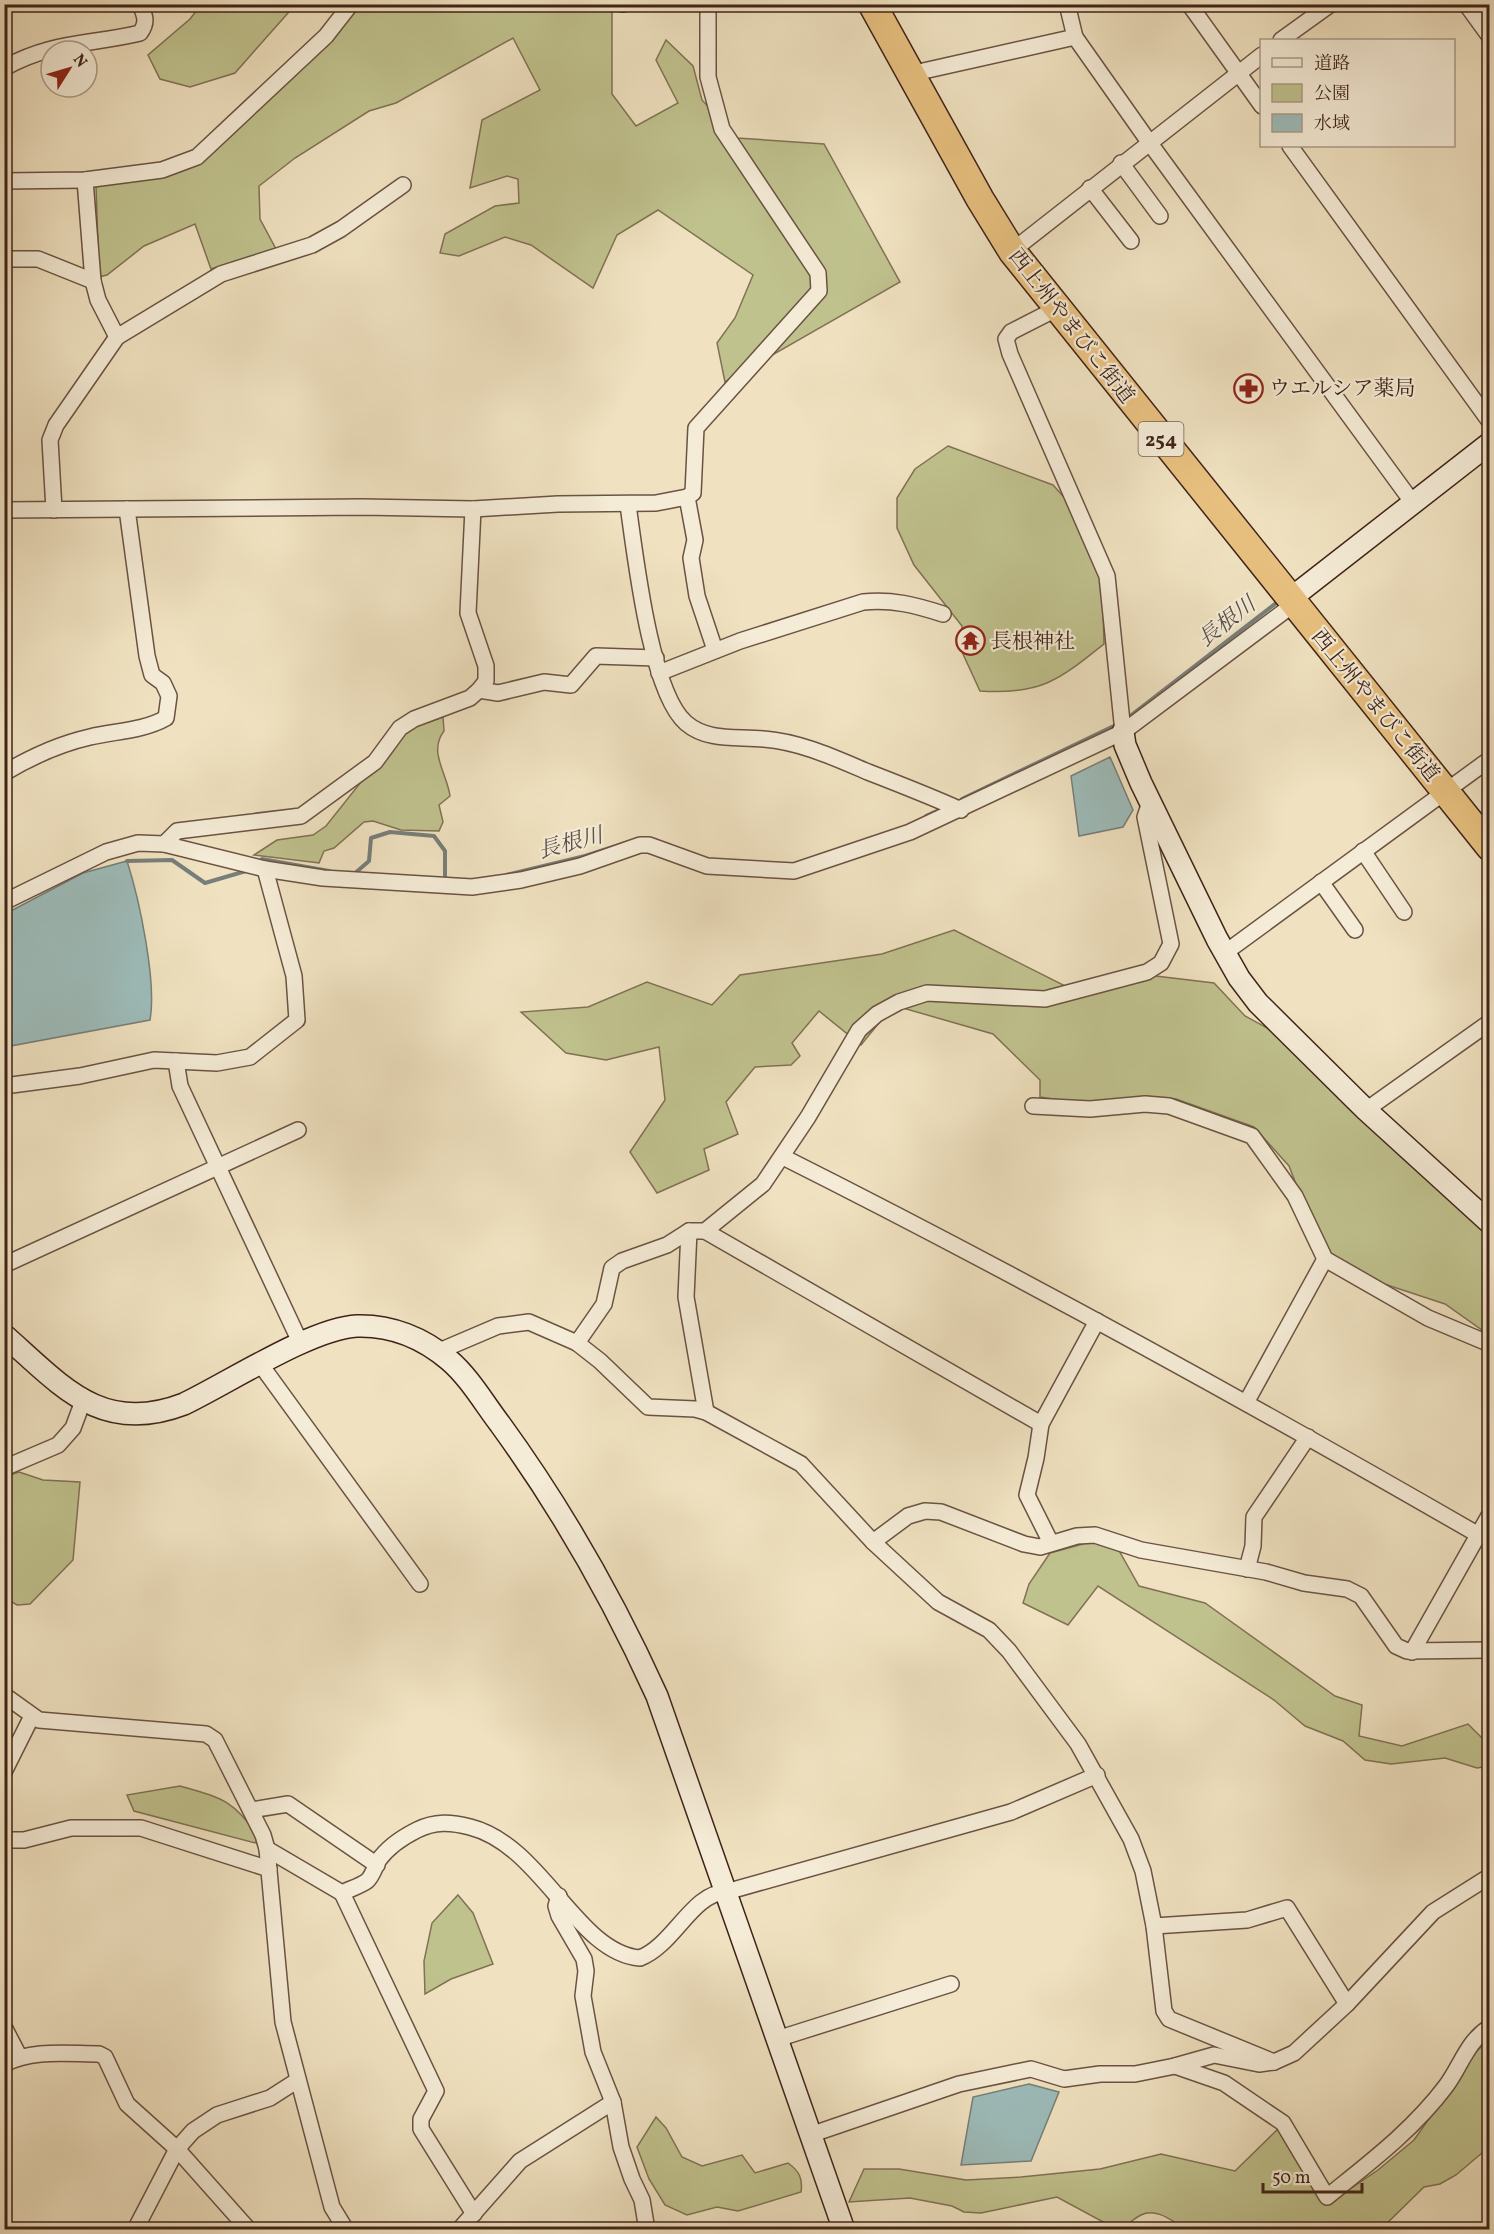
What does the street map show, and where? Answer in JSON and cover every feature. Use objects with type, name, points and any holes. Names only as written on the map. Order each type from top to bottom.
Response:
[{"type":"highway","name":"西上州やまびこ街道","points":[[872,4],[1012,251],[1056,309],[1490,847]]},
{"type":"street","points":[[4,68],[30,54],[96,39],[140,33],[146,20],[140,4]]},
{"type":"street","points":[[4,182],[85,180],[162,170],[197,157],[326,36],[351,4]]},
{"type":"street","points":[[4,510],[362,507],[472,509],[558,504],[628,505],[687,497],[695,487],[696,428],[819,291],[818,273],[722,129],[708,77],[708,4]]},
{"type":"street","points":[[1067,4],[1075,37],[1413,503]]},
{"type":"street","points":[[1189,4],[1260,103]]},
{"type":"street","points":[[1282,39],[1331,4]]},
{"type":"street","points":[[1466,4],[1490,37]]},
{"type":"street","points":[[910,74],[1075,37]]},
{"type":"street","points":[[1012,251],[1121,163],[1260,56]]},
{"type":"street","points":[[1291,147],[1490,422]]},
{"type":"street","points":[[1121,163],[1160,216]]},
{"type":"street","points":[[85,180],[93,281],[98,300],[117,337]]},
{"type":"street","points":[[54,510],[50,440],[56,425],[117,337],[213,278],[312,245],[341,229],[403,185]]},
{"type":"street","points":[[1090,188],[1131,241]]},
{"type":"street","points":[[4,259],[38,260],[93,281]]},
{"type":"street","points":[[1056,309],[1011,332],[1006,339],[1010,354],[1107,576],[1125,745],[1150,802],[1217,939],[1227,952],[1239,978],[1258,1003],[1366,1110],[1490,1223]]},
{"type":"street","points":[[4,902],[106,852],[138,843],[164,844],[265,868],[323,878],[471,887],[521,880],[649,844],[708,866],[794,871],[910,832],[1124,732],[1292,602],[1490,443]]},
{"type":"street","points":[[687,497],[695,540],[691,558],[697,596],[715,650]]},
{"type":"street","points":[[628,505],[642,605],[657,666],[675,708],[685,722],[716,737],[783,741],[813,750],[961,810]]},
{"type":"street","points":[[4,773],[45,751],[89,737],[155,724],[166,718],[169,696],[163,683],[152,675],[147,656],[127,509]]},
{"type":"street","points":[[164,844],[177,831],[301,816],[375,762],[407,723],[470,698],[479,690],[486,681],[486,666],[468,613],[472,509]]},
{"type":"street","points":[[479,690],[498,693],[544,682],[572,685],[596,656],[657,666],[715,650],[863,602],[882,600],[908,602],[943,614]]},
{"type":"street","points":[[1227,952],[1490,759]]},
{"type":"street","points":[[705,1232],[763,1184],[783,1157],[859,1030],[877,1014],[899,1002],[927,993],[1045,999],[1147,972],[1161,963],[1172,944],[1145,817],[1150,802]]},
{"type":"street","points":[[1363,851],[1404,912]]},
{"type":"street","points":[[4,1086],[80,1076],[154,1060],[217,1064],[250,1057],[297,1020],[294,976],[265,868]]},
{"type":"street","points":[[1322,882],[1355,930]]},
{"type":"street","points":[[1366,1110],[1490,1022]]},
{"type":"street","points":[[176,1061],[180,1086],[301,1344]]},
{"type":"street","points":[[1033,1106],[1090,1108],[1145,1104],[1169,1106],[1252,1136],[1295,1196],[1325,1259],[1428,1318],[1490,1344]]},
{"type":"street","points":[[4,1265],[298,1130]]},
{"type":"street","points":[[783,1157],[956,1244],[1247,1401],[1477,1534]]},
{"type":"street","points":[[689,1231],[686,1297],[706,1412]]},
{"type":"street","points":[[578,1342],[604,1304],[612,1269],[622,1261],[667,1245],[689,1231],[705,1232],[1041,1424]]},
{"type":"street","points":[[1247,1401],[1325,1259]]},
{"type":"street","points":[[1052,1543],[1027,1495],[1041,1424],[1097,1321]]},
{"type":"street","points":[[437,1352],[514,1322],[529,1322],[578,1342],[648,1407],[695,1409],[706,1412],[801,1464],[873,1542],[938,1602],[989,1630],[1078,1744],[1131,1839],[1143,1871],[1154,1926],[1164,2011],[1169,2019],[1274,2062]]},
{"type":"street","points":[[4,1335],[62,1386],[83,1401],[101,1410],[130,1414],[168,1410],[336,1329],[372,1326],[406,1334],[437,1352],[460,1371],[520,1452],[626,1629],[659,1702],[844,2229]]},
{"type":"street","points":[[261,1365],[420,1584]]},
{"type":"street","points":[[4,1468],[58,1445],[73,1428],[83,1401]]},
{"type":"street","points":[[1247,1569],[1253,1546],[1254,1517],[1308,1437]]},
{"type":"street","points":[[873,1542],[908,1516],[925,1511],[941,1512],[1024,1544],[1040,1547],[1095,1535],[1141,1550],[1247,1569],[1304,1583],[1347,1589],[1361,1596],[1396,1646],[1413,1652],[1490,1650]]},
{"type":"street","points":[[1413,1652],[1490,1514]]},
{"type":"street","points":[[4,1695],[39,1720],[212,1736],[267,1849],[283,2022],[332,2207],[346,2229]]},
{"type":"street","points":[[4,1772],[32,1716]]},
{"type":"street","points":[[342,1893],[369,1880],[377,1865],[396,1842],[417,1829],[438,1823],[454,1822],[489,1832],[512,1846],[604,1944],[631,1957],[640,1958],[676,1932],[703,1900],[714,1893],[726,1892],[1011,1812],[1097,1775]]},
{"type":"street","points":[[250,1810],[288,1804],[377,1865]]},
{"type":"street","points":[[4,1840],[24,1839],[71,1828],[141,1827],[269,1869]]},
{"type":"street","points":[[267,1849],[342,1893],[436,2091],[421,2120],[421,2129],[474,2214]]},
{"type":"street","points":[[810,2134],[959,2084],[1031,2069],[1064,2079],[1100,2074],[1135,2074],[1214,2055],[1259,2064],[1274,2062],[1294,2053],[1347,2004],[1433,1912],[1490,1876]]},
{"type":"street","points":[[559,1896],[556,1906],[559,1916],[579,1946],[584,1959],[583,1996],[592,2052],[612,2102],[621,2147],[642,2200],[647,2229]]},
{"type":"street","points":[[1154,1926],[1247,1920],[1287,1908],[1347,2004]]},
{"type":"street","points":[[777,2039],[951,1984]]},
{"type":"street","points":[[4,2027],[19,2056]]},
{"type":"street","points":[[1175,2066],[1224,2083],[1283,2123],[1327,2197],[1398,2140],[1447,2085],[1459,2060],[1490,2027]]},
{"type":"street","points":[[4,2064],[19,2056],[99,2054],[105,2057],[127,2104],[177,2149],[249,2229]]},
{"type":"street","points":[[135,2229],[177,2149],[193,2131],[217,2115],[270,2098],[298,2080]]},
{"type":"street","points":[[459,2229],[531,2152],[612,2102]]},
{"type":"green space","points":[[201,5],[293,5],[235,73],[190,87],[160,79],[148,55],[190,19]]},
{"type":"green space","points":[[359,5],[608,5],[612,12],[612,94],[636,126],[678,103],[656,60],[666,40],[693,66],[702,100],[737,138],[824,144],[900,282],[725,382],[717,343],[735,318],[753,275],[658,210],[617,235],[593,288],[531,245],[505,237],[459,256],[440,253],[445,234],[495,206],[519,203],[518,179],[507,176],[470,188],[482,120],[540,90],[513,38],[396,103],[369,111],[295,158],[259,186],[260,219],[276,249],[211,269],[195,224],[144,246],[107,275],[99,277],[96,186],[177,171]]},
{"type":"green space","points":[[948,446],[1053,485],[1078,513],[1102,566],[1104,644],[1061,676],[1048,682],[1019,690],[980,691],[963,654],[962,626],[914,565],[897,528],[897,498],[915,469]]},
{"type":"green space","points":[[443,717],[444,731],[438,747],[438,755],[450,796],[439,805],[443,822],[439,831],[401,830],[373,821],[364,822],[334,848],[324,851],[319,863],[254,855],[277,840],[313,835],[326,826],[361,782],[380,766],[400,738],[417,726]]},
{"type":"green space","points":[[954,930],[1067,987],[1139,974],[1214,983],[1245,1016],[1280,1035],[1489,1232],[1489,1335],[1445,1304],[1357,1275],[1334,1258],[1309,1218],[1289,1166],[1254,1127],[1176,1099],[1145,1096],[1093,1105],[1040,1097],[1040,1080],[993,1034],[903,1008],[883,1018],[861,1045],[819,1011],[792,1043],[800,1056],[791,1065],[755,1067],[726,1102],[738,1134],[704,1149],[709,1170],[657,1193],[630,1152],[665,1100],[659,1047],[606,1060],[566,1053],[521,1012],[588,1007],[647,982],[712,1005],[740,975],[882,954]]},
{"type":"green space","points":[[19,1472],[43,1480],[80,1482],[73,1560],[30,1604],[17,1605],[5,1598],[4,1477]]},
{"type":"green space","points":[[1090,1542],[1117,1547],[1139,1586],[1205,1603],[1335,1696],[1362,1705],[1359,1736],[1402,1746],[1468,1724],[1482,1738],[1489,1736],[1489,1766],[1477,1768],[1445,1758],[1391,1764],[1365,1760],[1343,1741],[1305,1726],[1274,1700],[1098,1586],[1068,1625],[1023,1603],[1029,1584],[1050,1553]]},
{"type":"green space","points":[[180,1786],[226,1802],[242,1816],[259,1838],[255,1843],[134,1811],[127,1795]]},
{"type":"green space","points":[[458,1895],[473,1913],[493,1964],[451,1979],[425,1994],[424,1961],[432,1923]]},
{"type":"green space","points":[[1489,2039],[1489,2147],[1456,2175],[1440,2184],[1424,2187],[1381,2229],[1186,2229],[1165,2216],[1147,2213],[1116,2229],[1057,2197],[981,2213],[964,2212],[952,2206],[910,2198],[849,2202],[864,2169],[899,2169],[966,2180],[1100,2169],[1161,2154],[1235,2171],[1279,2128],[1328,2204],[1378,2170],[1414,2140],[1477,2051]]},
{"type":"green space","points":[[656,2117],[666,2128],[682,2157],[702,2166],[742,2155],[755,2173],[788,2163],[799,2175],[801,2192],[738,2211],[717,2207],[687,2215],[665,2205],[649,2179],[637,2147]]},
{"type":"water","points":[[1110,757],[1133,810],[1123,827],[1079,836],[1071,776]]},
{"type":"water","points":[[127,861],[137,896],[149,963],[152,1004],[150,1020],[5,1047],[5,914],[83,873]]},
{"type":"water","points":[[1029,2084],[1059,2092],[1031,2161],[961,2165],[973,2097]]},
{"type":"waterway","name":"長根川","points":[[1125,720],[1280,600]]},
{"type":"waterway","name":"長根川","points":[[962,799],[1118,724]]},
{"type":"waterway","name":"長根川","points":[[926,816],[937,811]]},
{"type":"waterway","name":"長根川","points":[[354,874],[369,861],[371,838],[390,832],[434,836],[445,851],[445,879],[448,879]]},
{"type":"waterway","name":"長根川","points":[[506,875],[585,856],[632,841]]},
{"type":"waterway","name":"長根川","points":[[262,859],[329,871]]},
{"type":"waterway","name":"長根川","points":[[127,861],[172,860],[205,883],[246,871]]},
{"type":"place","name":"ウエルシア薬局","points":[[1248,388]]},
{"type":"place","name":"長根神社","points":[[970,641]]}]
